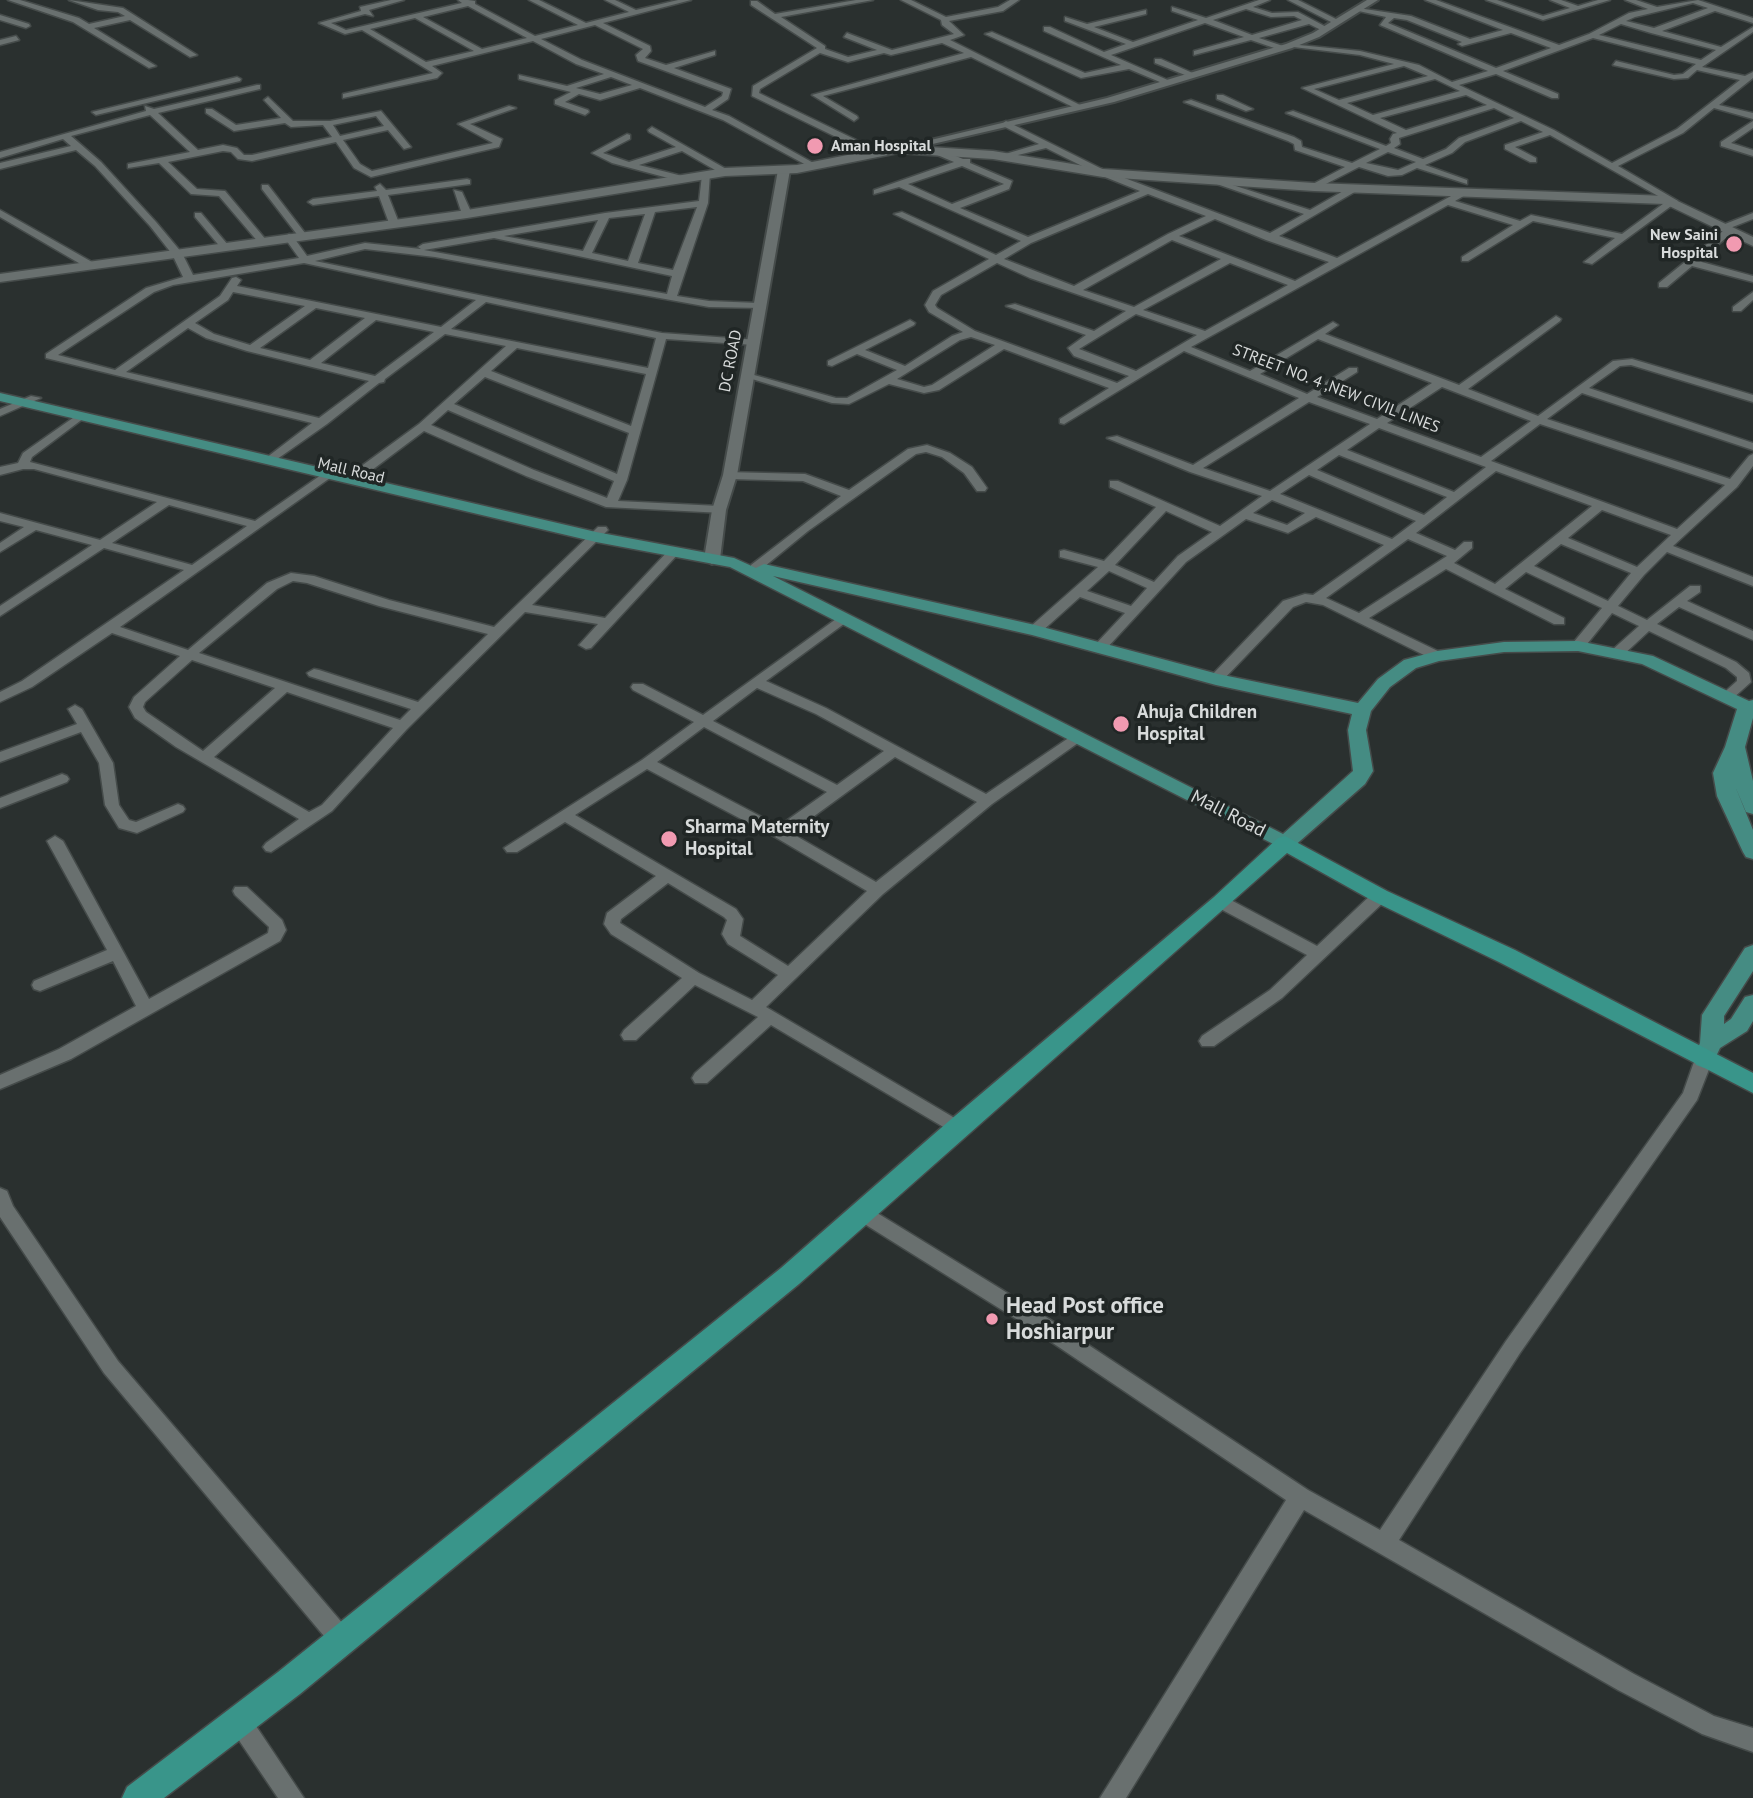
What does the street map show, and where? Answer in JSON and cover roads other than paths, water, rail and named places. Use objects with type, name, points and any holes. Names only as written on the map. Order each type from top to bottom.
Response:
[{"type":"highway","name":"Mall Road","points":[[1284,843],[1380,895],[1707,1051],[1753,1084]]},
{"type":"highway","points":[[138,1798],[342,1640],[779,1285],[1221,902],[1284,843]]},
{"type":"main road","points":[[0,278],[467,214],[725,172],[784,170],[898,149],[1005,157],[1074,171],[1103,173],[1314,187],[1464,187],[1673,201],[1753,242]]},
{"type":"main road","name":"Mall Road","points":[[0,390],[80,416],[274,457]]},
{"type":"main road","name":"Mall Road","points":[[0,397],[30,400],[599,533],[681,547],[706,558]]},
{"type":"main road","name":"Mall Road","points":[[333,471],[359,473],[673,553],[734,563],[1284,843]]},
{"type":"main road","points":[[734,563],[1035,630],[1216,679],[1362,710]]},
{"type":"main road","points":[[1284,843],[1359,780],[1363,771],[1357,730],[1362,710],[1384,683],[1410,664],[1437,656],[1504,647],[1578,646],[1647,660],[1750,707],[1723,774],[1727,796],[1753,852]]},
{"type":"main road","points":[[1735,747],[1753,807]]},
{"type":"main road","points":[[1707,1051],[1713,1015],[1753,953]]},
{"type":"main road","points":[[1707,1051],[1739,1025],[1753,1003]]},
{"type":"street","points":[[12,0],[68,17],[152,66]]},
{"type":"street","points":[[73,0],[98,8],[116,8],[193,55]]},
{"type":"street","points":[[365,12],[365,8],[400,0]]},
{"type":"street","points":[[388,22],[365,12],[323,23],[341,32],[364,28],[416,16],[465,2],[485,0]]},
{"type":"street","points":[[533,0],[584,25]]},
{"type":"street","points":[[609,0],[636,13]]},
{"type":"street","points":[[426,65],[684,0]]},
{"type":"street","points":[[808,0],[817,8]]},
{"type":"street","points":[[774,16],[869,0]]},
{"type":"street","points":[[905,0],[945,19],[993,11],[1013,2]]},
{"type":"street","points":[[999,0],[1013,2]]},
{"type":"street","points":[[1105,54],[1266,0]]},
{"type":"street","points":[[1292,0],[1338,22]]},
{"type":"street","points":[[1305,5],[1321,0]]},
{"type":"street","points":[[1429,0],[1558,48]]},
{"type":"street","points":[[1490,0],[1543,18],[1606,0]]},
{"type":"street","points":[[1554,0],[1577,8]]},
{"type":"street","points":[[1629,0],[1656,9]]},
{"type":"street","points":[[1453,83],[1496,71],[1592,36],[1618,21],[1692,1],[1753,21]]},
{"type":"street","points":[[465,2],[610,75],[706,110],[813,165]]},
{"type":"street","points":[[754,3],[822,46],[756,88],[755,94],[874,152]]},
{"type":"street","points":[[898,149],[1080,107],[1285,47],[1326,29],[1362,5],[1414,20],[1469,42]]},
{"type":"street","points":[[1246,7],[1270,15],[1295,14],[1326,29]]},
{"type":"street","points":[[1175,9],[1285,47],[1360,53],[1407,64],[1470,91],[1551,132],[1673,201],[1588,261]]},
{"type":"street","points":[[1654,31],[1712,9]]},
{"type":"street","points":[[1087,26],[1143,12]]},
{"type":"street","points":[[416,16],[480,51]]},
{"type":"street","points":[[1395,16],[1383,24],[1555,96]]},
{"type":"street","points":[[0,17],[26,26]]},
{"type":"street","points":[[88,27],[131,17]]},
{"type":"street","points":[[819,50],[848,60],[882,51],[894,52],[960,34],[944,23],[945,19]]},
{"type":"street","points":[[1068,19],[1134,45]]},
{"type":"street","points":[[1197,53],[1309,21]]},
{"type":"street","points":[[1618,21],[1724,50]]},
{"type":"street","points":[[596,23],[646,48],[647,51],[640,55],[641,59],[727,91],[725,97],[706,110]]},
{"type":"street","points":[[346,96],[438,74],[364,28]]},
{"type":"street","points":[[1047,29],[1167,83]]},
{"type":"street","points":[[1616,63],[1674,77],[1685,76],[1753,29]]},
{"type":"street","points":[[1443,48],[1510,31]]},
{"type":"street","points":[[989,34],[1084,76],[1130,66]]},
{"type":"street","points":[[847,35],[882,51]]},
{"type":"street","points":[[1592,36],[1748,79]]},
{"type":"street","points":[[0,43],[16,38]]},
{"type":"street","points":[[943,40],[1080,107]]},
{"type":"street","points":[[666,68],[712,53]]},
{"type":"street","points":[[854,118],[816,95],[971,54]]},
{"type":"street","points":[[1158,61],[1193,75]]},
{"type":"street","points":[[1405,133],[1306,88],[1407,64]]},
{"type":"street","points":[[564,89],[610,75]]},
{"type":"street","points":[[1338,103],[1438,76]]},
{"type":"street","points":[[522,78],[603,97],[638,86]]},
{"type":"street","points":[[108,122],[93,109],[237,79]]},
{"type":"street","points":[[1612,166],[1680,131],[1748,79]]},
{"type":"street","points":[[0,155],[108,122],[257,87]]},
{"type":"street","points":[[1372,118],[1470,91]]},
{"type":"street","points":[[577,92],[558,102],[585,111]]},
{"type":"street","points":[[1220,97],[1249,109],[1234,118]]},
{"type":"street","points":[[268,100],[294,125],[321,121],[327,124],[357,166],[371,174],[384,194],[394,223]]},
{"type":"street","points":[[141,101],[196,153]]},
{"type":"street","points":[[1188,102],[1291,139],[1301,150],[1391,174],[1449,151],[1462,140],[1522,118]]},
{"type":"street","points":[[1314,187],[1398,142],[1394,137],[1496,105]]},
{"type":"street","points":[[1711,105],[1753,116]]},
{"type":"street","points":[[371,174],[496,145],[499,141],[462,124],[512,108]]},
{"type":"street","points":[[209,111],[234,128],[287,120]]},
{"type":"street","points":[[327,124],[378,113],[407,147]]},
{"type":"street","points":[[1290,113],[1385,148],[1464,187]]},
{"type":"street","points":[[1006,124],[1103,173],[1212,217],[1338,262]]},
{"type":"street","points":[[131,166],[227,148],[241,157],[248,158],[391,127]]},
{"type":"street","points":[[1750,128],[1724,144],[1753,153]]},
{"type":"street","points":[[652,130],[725,172]]},
{"type":"street","points":[[1532,160],[1508,147],[1551,132]]},
{"type":"street","points":[[65,136],[98,164],[177,253],[189,278]]},
{"type":"street","points":[[626,137],[596,153],[683,179]]},
{"type":"street","points":[[1005,157],[1046,145]]},
{"type":"street","points":[[0,166],[78,147]]},
{"type":"street","points":[[629,165],[683,148]]},
{"type":"street","points":[[938,152],[1009,185],[953,207]]},
{"type":"street","points":[[877,192],[964,163],[974,154]]},
{"type":"street","points":[[161,160],[194,192],[222,193],[262,241]]},
{"type":"street","name":"DC ROAD","points":[[706,558],[730,475],[784,170]]},
{"type":"street","points":[[671,299],[677,274],[703,203],[707,175]]},
{"type":"street","points":[[1214,180],[1313,214]]},
{"type":"street","points":[[313,202],[467,182]]},
{"type":"street","points":[[899,184],[1028,241]]},
{"type":"street","points":[[265,187],[295,236],[305,260]]},
{"type":"street","name":"STREET NO. 4 ,NEW CIVIL LINES","points":[[1183,347],[1449,202],[1464,187]]},
{"type":"street","points":[[1269,238],[1355,188]]},
{"type":"street","points":[[1118,387],[971,333],[939,315],[930,305],[937,293],[1028,241],[1148,191]]},
{"type":"street","points":[[457,192],[467,214]]},
{"type":"street","points":[[1449,202],[1521,224]]},
{"type":"street","points":[[408,250],[605,216],[703,203]]},
{"type":"street","points":[[632,265],[651,209]]},
{"type":"street","points":[[0,213],[88,264]]},
{"type":"street","points":[[899,214],[1034,276],[1204,334]]},
{"type":"street","points":[[198,215],[225,247]]},
{"type":"street","points":[[586,256],[605,216]]},
{"type":"street","points":[[1663,285],[1693,263],[1726,229],[1753,216]]},
{"type":"street","points":[[1077,289],[1171,236],[1212,217]]},
{"type":"street","points":[[1465,259],[1536,217],[1623,237]]},
{"type":"street","points":[[1171,236],[1296,285]]},
{"type":"street","points":[[490,237],[677,274]]},
{"type":"street","points":[[323,422],[50,356],[150,290],[189,278],[305,260],[365,246],[408,250],[671,299],[758,306]]},
{"type":"street","points":[[1137,375],[1072,350],[1093,334],[1229,259]]},
{"type":"street","points":[[305,260],[364,276],[662,336],[754,342]]},
{"type":"street","points":[[1693,263],[1753,279]]},
{"type":"street","points":[[118,373],[224,298],[243,270]]},
{"type":"street","points":[[231,288],[653,372]]},
{"type":"street","points":[[1737,309],[1753,295]]},
{"type":"street","points":[[274,457],[380,380],[484,299]]},
{"type":"street","points":[[251,349],[313,305]]},
{"type":"street","points":[[1011,306],[1093,334]]},
{"type":"street","points":[[312,364],[373,317]]},
{"type":"street","points":[[1461,389],[1556,318]]},
{"type":"street","points":[[832,363],[910,323]]},
{"type":"street","points":[[189,324],[209,336],[251,349],[380,380]]},
{"type":"street","points":[[1251,375],[1333,325]]},
{"type":"street","points":[[747,376],[842,402],[854,399],[956,338],[971,333]]},
{"type":"street","points":[[1318,335],[1541,421],[1735,480],[1753,481]]},
{"type":"street","points":[[610,504],[621,480],[662,336]]},
{"type":"street","points":[[359,473],[423,426],[516,343]]},
{"type":"street","points":[[888,380],[924,390],[935,388],[1004,344]]},
{"type":"street","points":[[1064,421],[1183,347]]},
{"type":"street","name":"STREET NO. 4 ,NEW CIVIL LINES","points":[[1183,347],[1308,398],[1679,534]]},
{"type":"street","points":[[855,350],[906,370]]},
{"type":"street","points":[[1316,599],[1425,520],[1489,463],[1612,365],[1625,361],[1753,399]]},
{"type":"street","points":[[1194,469],[1353,370]]},
{"type":"street","points":[[485,373],[635,432]]},
{"type":"street","points":[[1100,647],[1182,559],[1243,514],[1441,382]]},
{"type":"street","points":[[1583,390],[1753,447]]},
{"type":"street","points":[[0,413],[30,400]]},
{"type":"street","points":[[447,405],[621,480]]},
{"type":"street","points":[[23,464],[27,454],[80,416]]},
{"type":"street","points":[[423,426],[530,473],[610,504],[719,510]]},
{"type":"street","points":[[1114,438],[1271,495],[1394,544]]},
{"type":"street","points":[[755,568],[912,451],[927,449],[960,463],[981,488]]},
{"type":"street","points":[[1340,451],[1455,496]]},
{"type":"street","points":[[1578,646],[1639,572],[1735,480],[1753,458]]},
{"type":"street","points":[[0,471],[23,464],[257,525]]},
{"type":"street","points":[[2,691],[110,628],[333,471]]},
{"type":"street","points":[[1309,471],[1425,520]]},
{"type":"street","points":[[730,475],[805,478],[850,495]]},
{"type":"street","points":[[1114,484],[1220,531]]},
{"type":"street","points":[[0,612],[166,502]]},
{"type":"street","points":[[1496,590],[1602,504]]},
{"type":"street","points":[[1035,630],[1107,566],[1164,506]]},
{"type":"street","points":[[1243,514],[1288,529],[1316,513]]},
{"type":"street","points":[[0,517],[194,569]]},
{"type":"street","points":[[0,548],[35,526]]},
{"type":"street","points":[[271,847],[327,808],[402,726],[599,533]]},
{"type":"street","points":[[1407,534],[1496,590],[1559,621]]},
{"type":"street","points":[[1560,539],[1639,572]]},
{"type":"street","points":[[1360,618],[1468,545]]},
{"type":"street","points":[[1667,548],[1753,582]]},
{"type":"street","points":[[586,645],[673,553]]},
{"type":"street","points":[[1065,554],[1107,566],[1155,587]]},
{"type":"street","points":[[1526,568],[1609,609],[1718,657],[1738,670],[1744,682],[1726,697]]},
{"type":"street","points":[[313,816],[301,816],[204,758],[140,715],[136,707],[139,700],[272,586],[291,578],[309,579],[384,603],[497,632]]},
{"type":"street","points":[[1616,653],[1647,625],[1695,589]]},
{"type":"street","points":[[1077,593],[1133,611]]},
{"type":"street","points":[[1216,679],[1288,604],[1297,600],[1316,599],[1437,656]]},
{"type":"street","points":[[1677,601],[1753,636]]},
{"type":"street","points":[[524,608],[607,622]]},
{"type":"street","points":[[512,848],[648,763],[844,618]]},
{"type":"street","points":[[110,628],[402,726]]},
{"type":"street","points":[[314,673],[421,708]]},
{"type":"street","points":[[758,683],[821,711],[987,801]]},
{"type":"street","points":[[204,758],[285,687]]},
{"type":"street","points":[[638,687],[837,791]]},
{"type":"street","points":[[75,709],[106,763],[113,805],[124,824],[137,828],[178,809]]},
{"type":"street","points":[[0,757],[85,726]]},
{"type":"street","points":[[702,1078],[762,1012],[789,974],[877,890],[987,801],[1078,738]]},
{"type":"street","points":[[780,833],[894,751]]},
{"type":"street","points":[[648,763],[780,833],[877,890]]},
{"type":"street","points":[[0,803],[62,779]]},
{"type":"street","points":[[566,816],[730,913],[735,919],[730,934],[734,940],[789,974]]},
{"type":"street","points":[[55,841],[146,1008]]},
{"type":"street","points":[[667,876],[614,917],[612,924],[617,930],[693,977],[762,1012],[957,1128]]},
{"type":"street","points":[[0,1082],[77,1048],[274,937],[278,930],[276,924],[241,891]]},
{"type":"street","points":[[1208,1041],[1276,994],[1380,895]]},
{"type":"street","points":[[1221,902],[1319,954]]},
{"type":"street","points":[[40,985],[117,953]]},
{"type":"street","points":[[629,1035],[693,977]]},
{"type":"street","points":[[1384,1544],[1514,1347],[1691,1095],[1707,1051]]},
{"type":"street","points":[[0,1196],[5,1209],[111,1367],[342,1640]]},
{"type":"street","points":[[862,1213],[1033,1318],[1300,1497],[1626,1682],[1710,1726],[1753,1740]]},
{"type":"street","points":[[1112,1798],[1300,1497]]},
{"type":"street","points":[[240,1721],[292,1798]]},
{"type":"place","name":"Aman Hospital","points":[[815,146]]},
{"type":"place","name":"New Saini Hospital","points":[[1734,244]]},
{"type":"place","name":"Ahuja Children Hospital","points":[[1121,724]]},
{"type":"place","name":"Sharma Maternity Hospital","points":[[669,839]]},
{"type":"place","name":"Head Post office Hoshiarpur","points":[[992,1319]]}]
